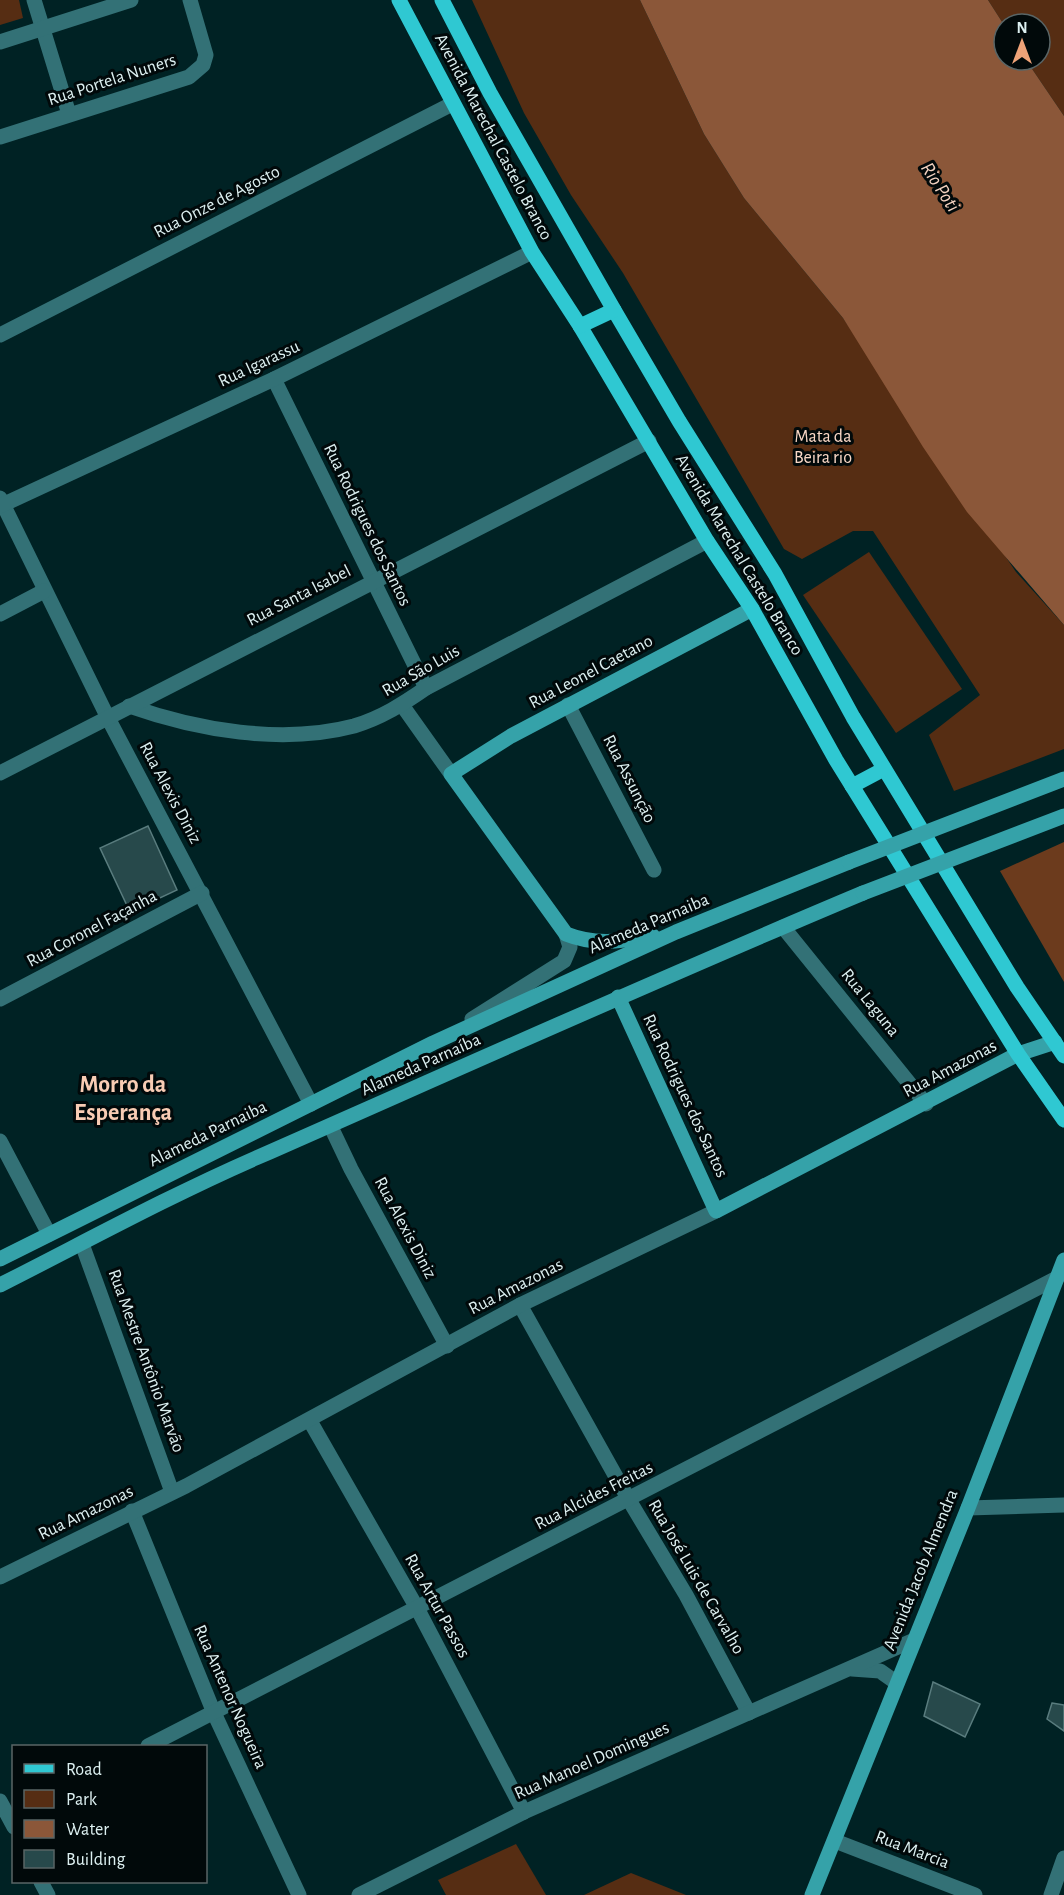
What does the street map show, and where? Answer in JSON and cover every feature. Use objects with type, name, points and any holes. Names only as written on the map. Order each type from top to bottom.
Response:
[{"type":"main road","name":"Avenida Marechal Castelo Branco","points":[[399,0],[532,252],[580,326],[707,541],[752,609],[852,786],[1018,1054],[1064,1120]]},
{"type":"main road","name":"Avenida Marechal Castelo Branco","points":[[442,0],[490,93],[679,421],[775,574],[884,769],[1017,987],[1064,1056]]},
{"type":"main road","points":[[580,326],[614,310]]},
{"type":"main road","name":"Rua Leonel Caetano","points":[[451,774],[568,705],[752,609]]},
{"type":"main road","points":[[852,786],[884,769]]},
{"type":"main road","points":[[451,774],[566,934],[585,942],[598,943],[676,932]]},
{"type":"main road","name":"Alameda Parnaiba","points":[[0,1259],[433,1043],[676,932],[1064,779]]},
{"type":"main road","name":"Alameda Parnaíba","points":[[0,1285],[256,1158],[331,1127],[618,997],[863,893],[1064,816]]},
{"type":"main road","name":"Rua Rodrigues dos Santos","points":[[618,997],[717,1211]]},
{"type":"main road","name":"Rua Amazonas","points":[[717,1211],[1018,1054],[1055,1042]]},
{"type":"main road","name":"Avenida Jacob Almendra","points":[[812,1895],[968,1508],[1064,1260]]},
{"type":"street","points":[[34,0],[69,114]]},
{"type":"street","points":[[0,42],[131,0]]},
{"type":"street","name":"Rua Portela Nuners","points":[[0,137],[189,77],[197,72],[206,55],[190,0]]},
{"type":"street","name":"Rua Onze de Agosto","points":[[0,335],[452,104]]},
{"type":"street","name":"Rua Igarassu","points":[[1,503],[274,379],[532,252]]},
{"type":"street","name":"Rua Rodrigues dos Santos","points":[[274,379],[426,688]]},
{"type":"street","name":"Rua Santa Isabel","points":[[0,773],[372,580],[649,441]]},
{"type":"street","name":"Rua Alexis Diniz","points":[[1,503],[108,718],[311,1104]]},
{"type":"street","name":"Rua São Luis","points":[[129,706],[214,728],[259,733],[307,733],[353,726],[402,705],[426,688],[707,541]]},
{"type":"street","points":[[0,614],[44,591]]},
{"type":"street","points":[[402,705],[451,774]]},
{"type":"street","name":"Rua Assunção","points":[[568,705],[654,870]]},
{"type":"street","name":"Rua Coronel Façanha","points":[[0,999],[202,893]]},
{"type":"street","name":"Rua Laguna","points":[[783,927],[926,1104]]},
{"type":"street","name":"Alameda Parnaiba","points":[[433,1043],[564,961],[570,947],[566,934]]},
{"type":"street","name":"Rua Alexis Diniz","points":[[331,1127],[351,1169],[447,1346]]},
{"type":"street","points":[[0,1142],[49,1234]]},
{"type":"street","name":"Rua Amazonas","points":[[0,1577],[172,1492],[310,1420],[520,1305],[717,1211]]},
{"type":"street","name":"Rua Mestre Antônio Marvão","points":[[82,1244],[172,1492]]},
{"type":"street","name":"Rua Alcides Freitas","points":[[150,1745],[1057,1278]]},
{"type":"street","name":"Rua José Luis de Carvalho","points":[[520,1305],[629,1500],[686,1595],[749,1713]]},
{"type":"street","name":"Rua Artur Passos","points":[[310,1420],[417,1608],[524,1812]]},
{"type":"street","points":[[968,1508],[1064,1505]]},
{"type":"street","name":"Rua Antenor Nogueira","points":[[132,1511],[214,1713],[299,1895]]},
{"type":"street","name":"Rua Manoel Domingues","points":[[359,1895],[524,1812],[914,1640]]},
{"type":"street","name":"Rua Manoel Domingues","points":[[846,1670],[880,1671],[897,1683]]},
{"type":"street","points":[[0,1801],[9,1821]]},
{"type":"street","name":"Rua Marcia","points":[[835,1841],[975,1895]]},
{"type":"street","points":[[1051,1895],[1064,1858]]},
{"type":"green space","points":[[0,0],[19,0],[23,18],[0,25]]},
{"type":"green space","name":"Mata da Beira rio","points":[[472,0],[640,0],[704,134],[744,198],[843,318],[1016,572],[1064,625],[1064,749],[954,791],[929,735],[980,695],[873,531],[853,531],[802,559],[784,549],[623,273],[571,195],[524,113]]},
{"type":"green space","points":[[988,0],[1064,0],[1064,116],[1034,72],[1052,72],[1052,12],[996,12]]},
{"type":"green space","points":[[869,552],[962,689],[896,733],[803,595]]},
{"type":"green space","points":[[516,1844],[546,1895],[446,1895],[438,1880]]},
{"type":"green space","points":[[631,1873],[686,1895],[584,1895]]},
{"type":"shaded area","points":[[1064,842],[1064,982],[1000,871]]},
{"type":"water","name":"Rio Poti","points":[[640,0],[988,0],[996,12],[992,12],[992,72],[1034,72],[1064,116],[1064,625],[967,512],[923,447],[843,318],[744,198],[704,134]]},
{"type":"building","points":[[148,826],[177,890],[130,912],[100,848]]},
{"type":"building","points":[[933,1682],[980,1704],[965,1737],[924,1716]]},
{"type":"building","points":[[1052,1703],[1064,1705],[1064,1731],[1047,1719]]},
{"type":"district","name":"Morro da Esperança","points":[[123,1099]]}]
